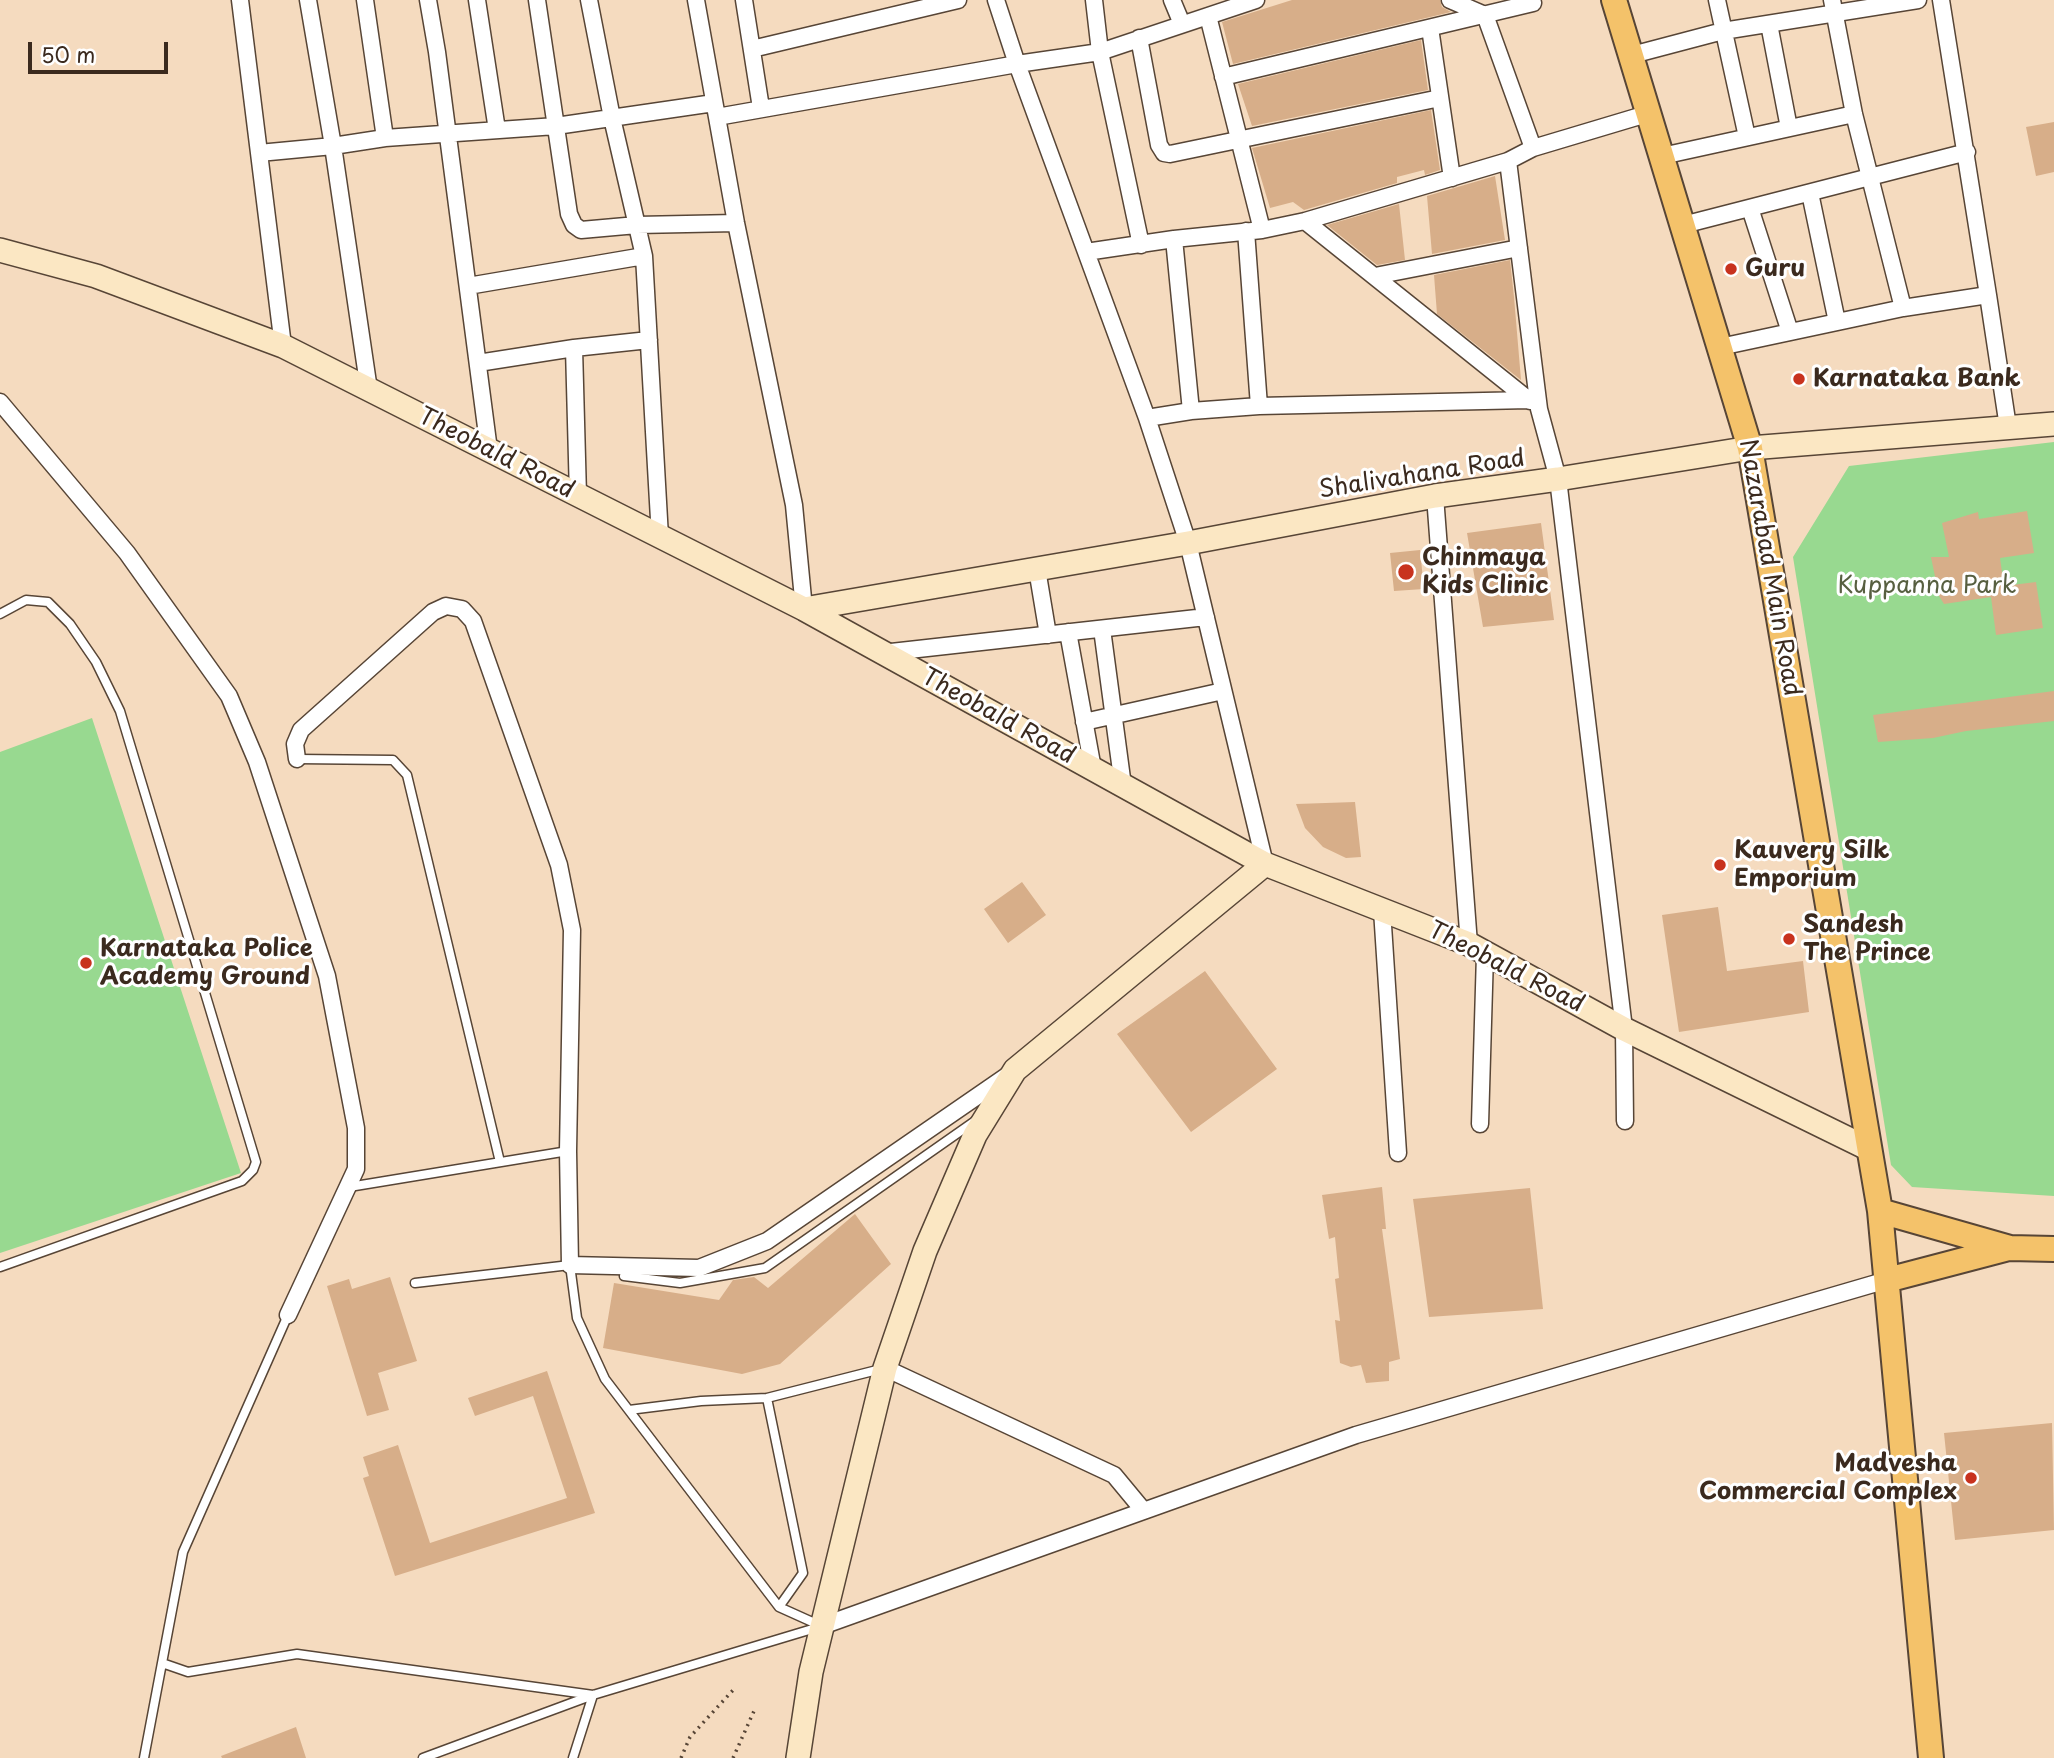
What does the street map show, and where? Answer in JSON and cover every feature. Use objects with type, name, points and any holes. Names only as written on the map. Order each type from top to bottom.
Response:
[{"type":"main road","name":"Nazarabad Main Road","points":[[1614,0],[1750,448],[1869,1149]]},
{"type":"main road","points":[[1869,1149],[1880,1211],[1931,1758]]},
{"type":"main road","points":[[1880,1211],[2010,1248],[2054,1249]]},
{"type":"main road","points":[[1887,1280],[2010,1248]]},
{"type":"street","points":[[240,0],[283,346]]},
{"type":"street","points":[[308,0],[333,146],[369,390]]},
{"type":"street","points":[[365,0],[385,138]]},
{"type":"street","points":[[428,0],[438,52],[489,450]]},
{"type":"street","points":[[477,0],[498,130]]},
{"type":"street","points":[[537,0],[569,214],[574,225],[580,230],[637,225],[736,223]]},
{"type":"street","points":[[589,0],[612,118],[644,256],[660,537]]},
{"type":"street","points":[[696,0],[736,223],[794,505],[804,609]]},
{"type":"street","points":[[744,0],[761,108]]},
{"type":"street","points":[[752,49],[958,0]]},
{"type":"street","points":[[297,759],[295,744],[301,730],[433,612],[446,606],[462,609],[473,621],[559,866],[572,930],[568,1151],[570,1265],[699,1268],[766,1241],[1015,1070],[1265,864],[1188,543],[1147,418],[996,0]]},
{"type":"street","points":[[1094,0],[1100,52],[1142,245]]},
{"type":"street","points":[[1172,0],[1182,24]]},
{"type":"street","points":[[259,153],[447,132],[556,127],[612,118],[761,108],[1100,52],[1255,0]]},
{"type":"street","points":[[1450,0],[1485,15],[1534,148]]},
{"type":"street","points":[[1717,0],[1747,138]]},
{"type":"street","points":[[1632,55],[1723,31],[1769,24],[1834,7],[1918,0]]},
{"type":"street","points":[[1941,0],[1967,152],[2007,428]]},
{"type":"street","points":[[1223,77],[1536,1]]},
{"type":"street","points":[[1834,7],[1854,114],[1903,308]]},
{"type":"street","points":[[1208,16],[1240,140],[1254,231],[1259,406]]},
{"type":"street","points":[[1769,24],[1789,128]]},
{"type":"street","points":[[1430,28],[1452,178]]},
{"type":"street","points":[[1139,38],[1158,145],[1164,153],[1170,154],[1440,98]]},
{"type":"street","points":[[1086,252],[1254,231],[1305,221],[1508,161],[1534,148],[1650,113]]},
{"type":"street","points":[[1662,156],[1854,114]]},
{"type":"street","points":[[1683,225],[1967,152]]},
{"type":"street","points":[[1508,161],[1534,404],[1558,479],[1624,1029],[1625,1121]]},
{"type":"street","points":[[1810,192],[1837,322]]},
{"type":"street","points":[[1750,208],[1790,332]]},
{"type":"street","points":[[1305,221],[1534,404]]},
{"type":"street","points":[[1174,239],[1191,411]]},
{"type":"street","points":[[1375,276],[1519,248]]},
{"type":"street","name":"Theobald Road","points":[[0,250],[96,276],[283,346],[804,609],[1265,864],[1477,949],[1624,1029],[1869,1149]]},
{"type":"street","points":[[468,286],[644,256]]},
{"type":"street","points":[[1720,347],[1903,308],[1988,295]]},
{"type":"street","points":[[478,363],[649,340]]},
{"type":"street","points":[[574,348],[579,496]]},
{"type":"street","points":[[0,402],[127,554],[229,696],[257,762],[327,976],[356,1128],[356,1169],[288,1315]]},
{"type":"street","points":[[1147,418],[1191,411],[1259,406],[1534,404]]},
{"type":"street","name":"Shalivahana Road","points":[[804,609],[1188,543],[1435,496],[1750,448],[2054,424]]},
{"type":"street","points":[[1435,496],[1477,949],[1480,1124]]},
{"type":"street","points":[[1037,569],[1048,635]]},
{"type":"street","points":[[882,653],[1206,617]]},
{"type":"street","points":[[1102,629],[1123,786]]},
{"type":"street","points":[[1068,632],[1093,769]]},
{"type":"street","points":[[1084,722],[1223,691]]},
{"type":"street","points":[[1382,910],[1398,1153]]},
{"type":"street","points":[[799,1758],[811,1672],[885,1368],[925,1251],[975,1135],[1015,1070]]},
{"type":"street","points":[[822,1626],[1356,1435],[1887,1280]]},
{"type":"street","points":[[885,1368],[1114,1475],[1143,1510]]},
{"type":"lane","points":[[0,614],[26,600],[48,602],[70,624],[96,662],[120,711],[256,1162],[243,1181],[0,1267]]},
{"type":"lane","points":[[297,759],[393,760],[407,775],[500,1162]]},
{"type":"lane","points":[[624,1276],[680,1283],[765,1268],[990,1111]]},
{"type":"lane","points":[[347,1187],[568,1151]]},
{"type":"lane","points":[[415,1283],[570,1265],[578,1318],[605,1379],[779,1607],[822,1626]]},
{"type":"lane","points":[[144,1758],[183,1552],[288,1315]]},
{"type":"lane","points":[[629,1410],[701,1401],[767,1398],[885,1368]]},
{"type":"lane","points":[[767,1398],[803,1573],[779,1607]]},
{"type":"lane","points":[[422,1758],[593,1695],[822,1626]]},
{"type":"lane","points":[[162,1663],[188,1672],[297,1654],[593,1695]]},
{"type":"lane","points":[[573,1758],[593,1695]]},
{"type":"path","points":[[681,1758],[690,1737],[735,1688]]},
{"type":"path","points":[[733,1758],[754,1711]]},
{"type":"green space","name":"Kuppanna Park","points":[[2054,442],[2054,1196],[1912,1187],[1891,1165],[1793,557],[1849,466]]},
{"type":"green space","name":"Karnataka Police Academy Ground","points":[[92,718],[241,1173],[0,1253],[0,752]]},
{"type":"building","points":[[1292,0],[1440,0],[1442,7],[1451,12],[1233,64],[1222,22]]},
{"type":"building","points":[[1421,40],[1428,90],[1252,126],[1238,84]]},
{"type":"building","points":[[1431,110],[1440,170],[1425,175],[1424,170],[1397,177],[1397,183],[1304,210],[1293,202],[1270,208],[1252,148]]},
{"type":"building","points":[[2054,122],[2054,172],[2036,176],[2026,127]]},
{"type":"building","points":[[1495,176],[1505,240],[1432,254],[1427,196]]},
{"type":"building","points":[[1399,204],[1405,260],[1377,265],[1327,225]]},
{"type":"building","points":[[1510,260],[1521,380],[1437,314],[1434,275]]},
{"type":"building","points":[[2027,511],[2034,553],[2000,558],[2004,586],[2036,582],[2043,628],[1996,635],[1991,597],[1944,604],[1939,596],[1931,557],[1949,557],[1942,523],[1978,512],[1979,519]]},
{"type":"building","points":[[1541,523],[1554,620],[1483,627],[1467,533]]},
{"type":"building","points":[[1420,550],[1424,589],[1394,591],[1390,553]]},
{"type":"building","points":[[2054,691],[2054,721],[1966,731],[1933,738],[1878,742],[1873,715]]},
{"type":"building","points":[[1355,802],[1361,857],[1346,858],[1323,847],[1305,828],[1296,804]]},
{"type":"building","points":[[1022,882],[1046,915],[1008,943],[984,909]]},
{"type":"building","points":[[1718,907],[1727,971],[1803,961],[1809,1012],[1679,1032],[1662,915]]},
{"type":"building","points":[[1205,971],[1277,1069],[1191,1132],[1117,1034]]},
{"type":"building","points":[[1382,1187],[1386,1229],[1382,1229],[1400,1359],[1389,1362],[1389,1381],[1366,1383],[1361,1365],[1351,1367],[1340,1363],[1335,1320],[1340,1321],[1335,1279],[1339,1278],[1335,1237],[1329,1239],[1322,1195]]},
{"type":"building","points":[[1530,1188],[1543,1309],[1429,1317],[1413,1199]]},
{"type":"building","points":[[855,1214],[891,1264],[780,1364],[742,1374],[603,1348],[614,1283],[719,1300],[733,1280],[754,1277],[768,1288]]},
{"type":"building","points":[[390,1277],[417,1361],[378,1373],[389,1410],[367,1416],[327,1286],[349,1279],[352,1289]]},
{"type":"building","points":[[547,1371],[595,1513],[395,1576],[363,1478],[369,1476],[363,1457],[398,1445],[430,1543],[567,1498],[533,1396],[475,1416],[468,1398]]},
{"type":"building","name":"Madvesha Commercial Complex","points":[[2052,1423],[2054,1530],[1955,1540],[1944,1433]]},
{"type":"building","points":[[296,1727],[306,1758],[221,1756]]},
{"type":"place","name":"Guru","points":[[1731,269]]},
{"type":"place","name":"Karnataka Bank","points":[[1799,379]]},
{"type":"place","name":"Chinmaya Kids Clinic","points":[[1406,572]]},
{"type":"place","name":"Kauvery Silk Emporium","points":[[1720,865]]},
{"type":"place","name":"Sandesh The Prince","points":[[1789,939]]},
{"type":"place","name":"Karnataka Police Academy Ground","points":[[86,963]]},
{"type":"place","name":"Madvesha Commercial Complex","points":[[1971,1478]]}]
